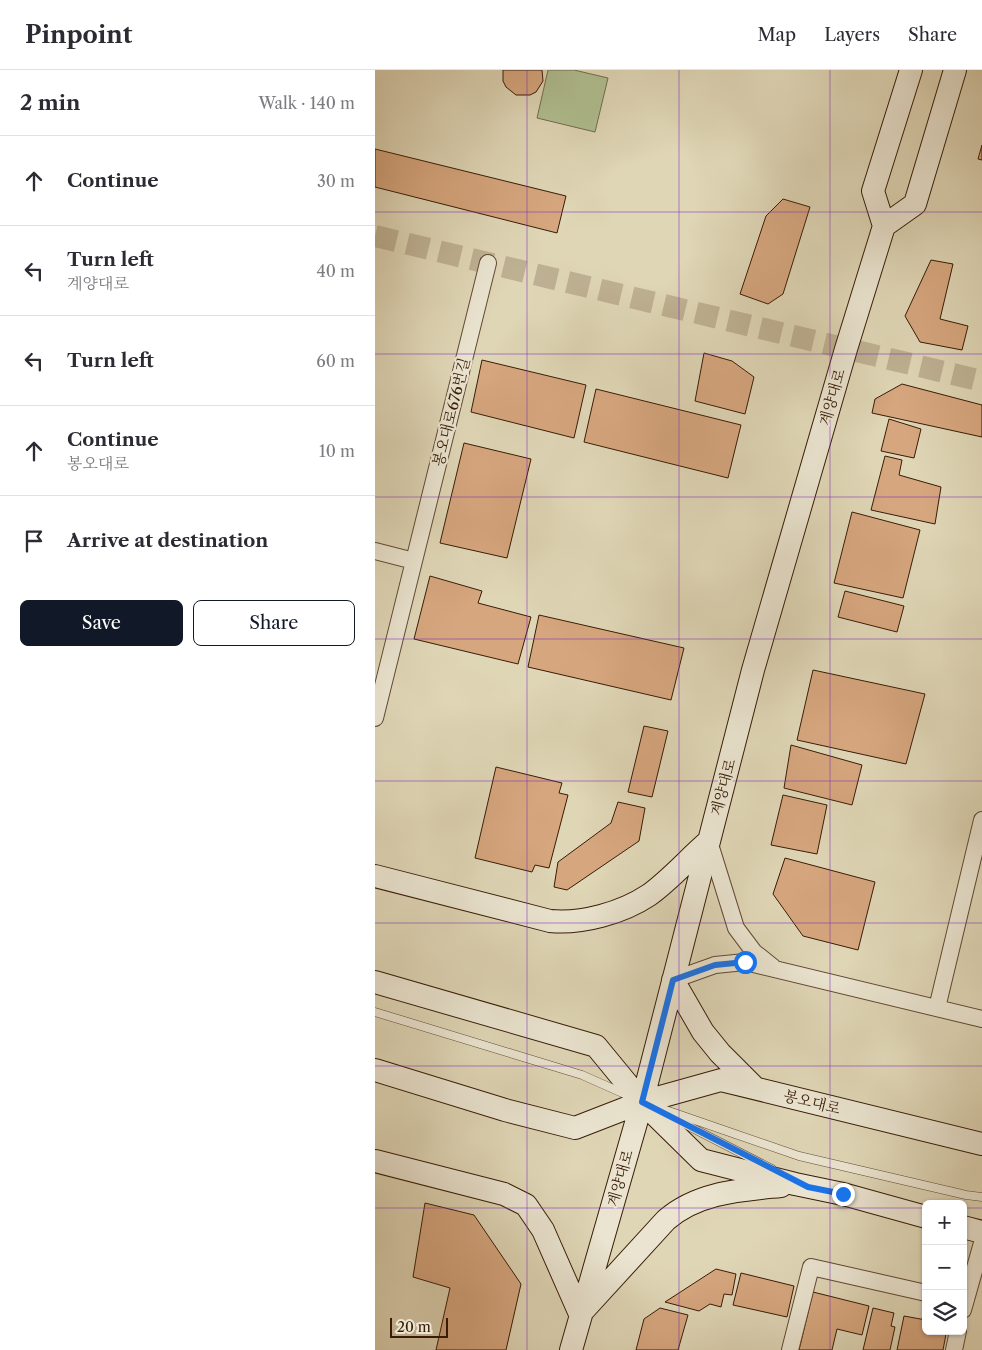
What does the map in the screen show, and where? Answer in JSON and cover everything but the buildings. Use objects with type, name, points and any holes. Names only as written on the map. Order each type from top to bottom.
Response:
[{"type":"main road","points":[[911,70],[873,191],[884,226],[915,204],[955,70]]},
{"type":"main road","name":"계양대로","points":[[571,1350],[642,1102],[753,670],[846,349],[884,226]]},
{"type":"main road","points":[[375,876],[550,921],[568,923],[603,916],[648,895],[709,841]]},
{"type":"main road","points":[[673,980],[703,1032],[720,1053],[755,1088]]},
{"type":"main road","points":[[375,982],[596,1046],[642,1102],[701,1160],[922,1215]]},
{"type":"main road","name":"봉오대로","points":[[375,1070],[505,1110],[575,1128],[642,1102],[721,1080],[982,1144]]},
{"type":"main road","points":[[375,1161],[504,1194],[526,1205],[543,1230],[580,1314],[679,1208],[700,1199],[735,1191],[801,1186]]},
{"type":"main road","points":[[967,1228],[982,1232]]},
{"type":"street","name":"봉오대로676번길","points":[[375,718],[488,263]]},
{"type":"street","points":[[375,551],[414,561]]},
{"type":"street","points":[[937,1008],[982,820]]},
{"type":"street","points":[[709,841],[736,928],[754,952],[779,971]]},
{"type":"street","points":[[673,980],[715,965],[745,962],[982,1019]]},
{"type":"street","points":[[967,1295],[982,1243]]},
{"type":"street","points":[[790,1350],[811,1267],[922,1292]]},
{"type":"street","points":[[954,1350],[957,1335]]},
{"type":"lane","points":[[375,1012],[583,1075],[642,1102],[799,1156],[982,1197]]},
{"type":"green space","points":[[548,70],[574,70],[608,78],[595,132],[537,118]]},
{"type":"tunnel","points":[[375,236],[982,381]]},
{"type":"route","points":[[745,962],[715,965],[673,980],[642,1102],[808,1187],[843,1194]]}]
